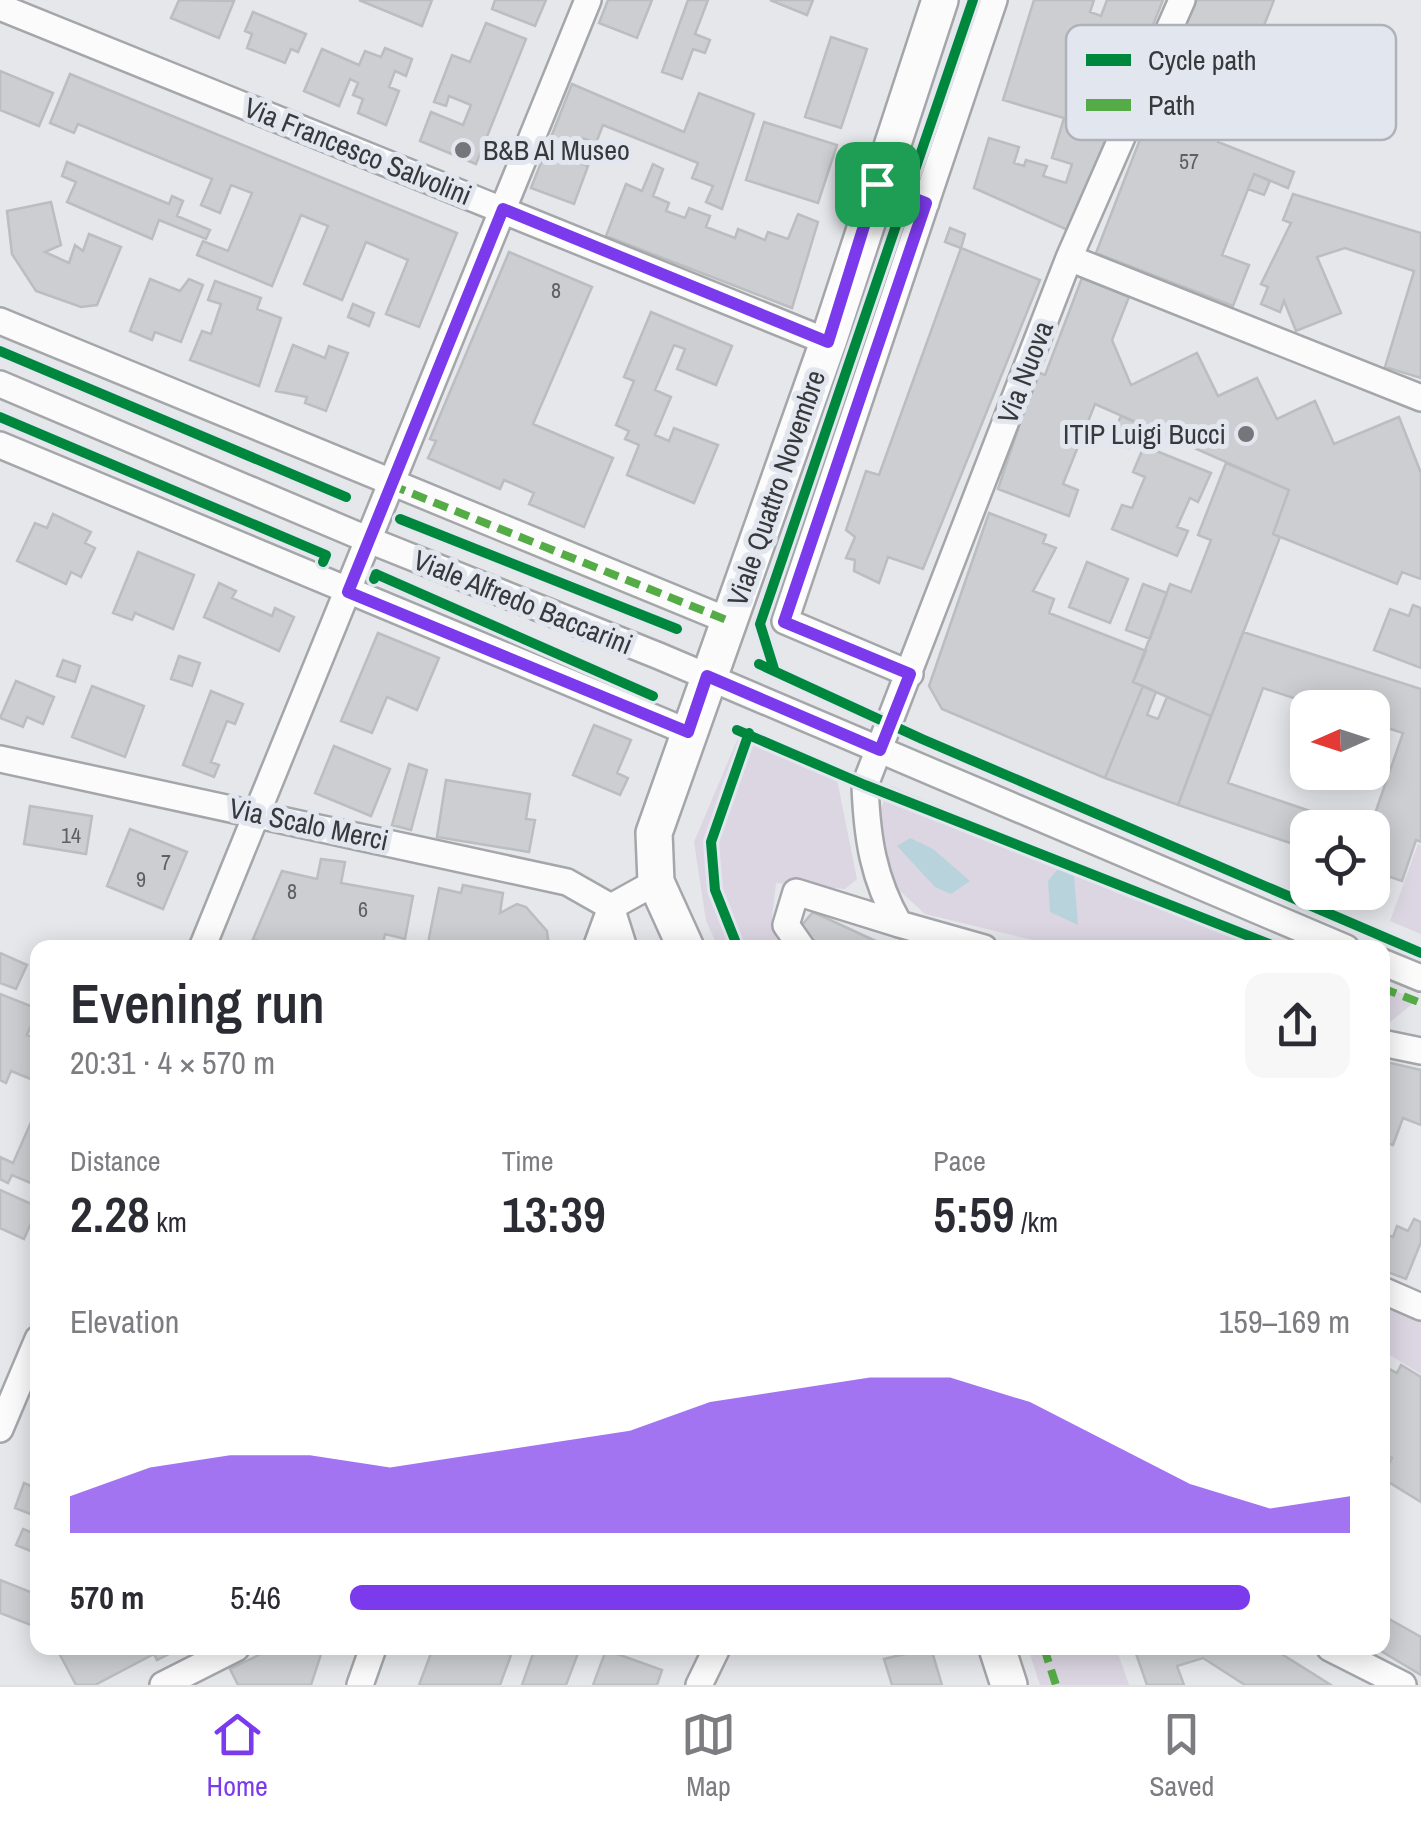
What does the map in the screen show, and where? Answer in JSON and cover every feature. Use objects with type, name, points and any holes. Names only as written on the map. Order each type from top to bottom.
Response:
[{"type":"main road","name":"Viale Quattro Novembre","points":[[656,882],[654,833],[828,342],[940,0]]},
{"type":"main road","points":[[656,882],[682,940]]},
{"type":"main road","points":[[999,1655],[1009,1685]]},
{"type":"street","points":[[205,940],[588,0]]},
{"type":"street","name":"Viale Quattro Novembre","points":[[910,674],[784,622],[994,0]]},
{"type":"street","name":"Via Nuova","points":[[1171,25],[1182,0]]},
{"type":"street","name":"Via Francesco Salvolini","points":[[0,7],[828,342]]},
{"type":"street","name":"Via Nuova","points":[[880,750],[1069,258],[1121,140]]},
{"type":"street","points":[[877,184],[926,203]]},
{"type":"street","points":[[1069,258],[1421,398]]},
{"type":"street","name":"Viale Alfredo Baccarini","points":[[0,321],[729,621]]},
{"type":"street","name":"Viale Alfredo Baccarini","points":[[0,384],[369,540],[707,676],[1327,940]]},
{"type":"street","name":"Viale Alfredo Baccarini","points":[[0,445],[688,732]]},
{"type":"street","points":[[880,750],[864,785],[867,843],[878,888],[899,924]]},
{"type":"street","name":"Via Scalo Merci","points":[[0,759],[567,882],[611,907]]},
{"type":"street","points":[[599,940],[611,907],[656,882]]},
{"type":"street","points":[[796,940],[786,925],[796,892],[956,940]]},
{"type":"street","points":[[611,907],[621,940]]},
{"type":"street","points":[[1390,965],[1421,978]]},
{"type":"street","points":[[1390,1044],[1421,1051]]},
{"type":"street","points":[[1390,1293],[1421,1307]]},
{"type":"street","points":[[0,1428],[30,1358]]},
{"type":"street","points":[[163,1685],[222,1655]]},
{"type":"street","points":[[360,1685],[371,1655]]},
{"type":"street","points":[[700,1685],[714,1655]]},
{"type":"street","points":[[1344,1655],[1403,1685]]},
{"type":"shaded area","points":[[738,738],[836,775],[857,879],[845,889],[776,883],[771,926],[780,940],[715,940],[706,921],[694,842]]},
{"type":"shaded area","points":[[891,786],[1270,940],[1033,940],[925,914],[887,879],[875,821]]},
{"type":"shaded area","points":[[1418,844],[1421,845],[1421,934],[1390,921]]},
{"type":"shaded area","points":[[1390,989],[1417,1000],[1390,1022]]},
{"type":"shaded area","points":[[1390,1304],[1421,1320],[1421,1374],[1390,1355]]},
{"type":"shaded area","points":[[1030,1655],[1118,1655],[1129,1685],[1040,1685]]},
{"type":"water","points":[[910,838],[933,849],[970,881],[951,894],[935,887],[897,846]]},
{"type":"water","points":[[1058,869],[1074,876],[1078,925],[1050,912],[1048,881]]},
{"type":"building","points":[[179,0],[234,1],[219,38],[171,18]]},
{"type":"building","points":[[359,0],[432,0],[422,26]]},
{"type":"building","points":[[495,0],[546,0],[535,26],[492,9]]},
{"type":"building","points":[[608,0],[652,0],[637,38],[599,23]]},
{"type":"building","points":[[688,0],[708,0],[695,34],[710,40],[705,53],[693,49],[682,79],[662,72]]},
{"type":"building","points":[[770,0],[813,0],[807,15]]},
{"type":"building","points":[[1034,0],[1094,0],[1090,12],[1101,16],[1107,0],[1163,0],[1153,25],[1066,25],[1066,140],[1107,140],[1070,231],[974,188],[989,138],[1019,147],[1014,163],[1024,166],[1026,160],[1047,166],[1043,176],[1066,183],[1072,164],[1052,158],[1064,118],[1003,100]]},
{"type":"building","points":[[1194,0],[1274,0],[1264,25],[1184,25]]},
{"type":"building","points":[[253,12],[306,34],[298,52],[291,49],[285,63],[247,48],[252,34],[245,31]]},
{"type":"building","points":[[486,23],[526,39],[476,164],[420,141],[431,112],[463,125],[471,105],[449,96],[446,106],[434,102],[452,55],[470,62]]},
{"type":"building","points":[[831,37],[867,49],[841,128],[805,117]]},
{"type":"building","points":[[385,48],[412,59],[406,76],[395,71],[389,87],[399,91],[386,125],[358,113],[363,99],[353,95],[358,83],[350,79],[339,106],[304,91],[322,49],[359,65],[365,51],[381,57]]},
{"type":"building","points":[[0,71],[53,93],[39,126],[0,110]]},
{"type":"building","points":[[70,74],[457,233],[419,327],[386,314],[408,260],[366,242],[342,300],[304,284],[328,226],[301,215],[272,286],[197,255],[203,241],[228,251],[252,193],[231,185],[220,213],[201,205],[212,179],[78,124],[74,133],[50,123]]},
{"type":"building","points":[[572,84],[684,132],[699,93],[754,114],[722,209],[706,202],[713,186],[692,178],[698,163],[603,125],[596,143],[579,137],[571,160],[588,166],[574,204],[531,188]]},
{"type":"building","points":[[764,122],[837,145],[818,203],[746,180]]},
{"type":"building","points":[[1140,140],[1219,140],[1294,172],[1288,188],[1254,174],[1222,255],[1249,265],[1233,306],[1096,253]]},
{"type":"building","points":[[67,162],[169,204],[172,196],[183,201],[177,216],[210,230],[206,239],[159,220],[152,239],[67,202],[76,182],[62,176]]},
{"type":"building","points":[[653,164],[663,169],[653,196],[669,203],[666,211],[685,218],[689,208],[710,216],[706,227],[735,238],[738,229],[765,240],[768,232],[788,239],[798,214],[818,222],[792,308],[606,236],[626,184],[642,191]]},
{"type":"building","points":[[1254,174],[1270,181],[1264,195],[1248,189]]},
{"type":"building","points":[[1293,194],[1421,233],[1421,378],[1385,367],[1414,271],[1345,248],[1317,257],[1341,313],[1296,331],[1284,301],[1280,312],[1261,304],[1268,287],[1261,284],[1291,223],[1283,220]]},
{"type":"building","points":[[51,202],[61,245],[45,252],[69,263],[75,245],[83,251],[89,234],[121,247],[97,305],[81,307],[36,291],[12,254],[7,211]]},
{"type":"building","points":[[950,228],[965,234],[961,248],[945,242]]},
{"type":"building","points":[[961,248],[1040,280],[923,569],[888,557],[879,583],[854,571],[855,560],[846,558],[855,537],[846,530],[866,471],[879,475]]},
{"type":"building","points":[[509,252],[592,287],[533,424],[613,458],[584,527],[529,504],[534,493],[504,480],[500,489],[428,458],[436,441],[430,439]]},
{"type":"building","name":"ITIP Luigi Bucci","points":[[1082,278],[1129,297],[1112,340],[1131,385],[1197,353],[1218,396],[1257,378],[1277,419],[1315,401],[1334,444],[1399,417],[1421,473],[1421,579],[1402,572],[1397,584],[1273,534],[1289,490],[1095,404],[1063,484],[1078,490],[1069,516],[998,489],[1037,372],[1045,375]]},
{"type":"building","points":[[150,279],[180,291],[189,279],[203,285],[181,342],[155,332],[152,340],[130,331]]},
{"type":"building","points":[[215,281],[261,298],[257,309],[281,318],[259,386],[190,360],[202,331],[211,334],[221,304],[208,300]]},
{"type":"building","points":[[353,304],[374,313],[369,326],[348,317]]},
{"type":"building","points":[[651,312],[732,346],[716,385],[677,369],[685,349],[674,345],[655,390],[671,397],[655,435],[669,441],[674,428],[718,445],[694,503],[627,475],[639,445],[625,439],[629,431],[616,425],[634,381],[624,377]]},
{"type":"building","points":[[293,345],[325,358],[329,346],[348,353],[326,411],[305,403],[307,397],[276,391]]},
{"type":"building","points":[[1121,416],[1140,424],[1129,448],[1111,439]]},
{"type":"building","points":[[1144,446],[1211,473],[1198,502],[1190,498],[1177,527],[1188,531],[1177,556],[1112,529],[1122,505],[1132,508],[1145,477],[1133,472]]},
{"type":"building","points":[[1226,463],[1289,490],[1273,534],[1280,537],[1211,716],[1133,682],[1170,584],[1191,592],[1211,540],[1198,535]]},
{"type":"building","points":[[989,513],[1046,535],[1043,543],[1056,548],[1033,591],[1054,599],[1049,613],[1146,651],[1133,682],[1143,686],[1105,778],[942,709],[929,686]]},
{"type":"building","points":[[53,514],[91,532],[85,543],[95,548],[81,577],[71,572],[66,584],[17,561],[35,523],[47,528]]},
{"type":"building","points":[[138,552],[194,575],[173,629],[135,613],[132,620],[113,613]]},
{"type":"building","points":[[1087,562],[1128,579],[1110,623],[1069,607]]},
{"type":"building","points":[[219,583],[236,591],[232,598],[272,616],[275,608],[294,617],[279,651],[204,617]]},
{"type":"building","points":[[1143,584],[1167,593],[1150,639],[1126,630]]},
{"type":"building","points":[[1413,605],[1421,608],[1421,668],[1374,650],[1390,609],[1409,616]]},
{"type":"building","points":[[1243,632],[1421,689],[1421,842],[1416,840],[1402,881],[1390,877],[1390,810],[1376,810],[1383,790],[1390,790],[1390,770],[1403,733],[1390,729],[1390,690],[1290,690],[1290,697],[1263,688],[1228,783],[1307,810],[1290,810],[1290,843],[1178,805]]},
{"type":"building","points":[[378,633],[439,658],[417,710],[387,697],[372,733],[341,721]]},
{"type":"building","points":[[179,656],[200,663],[192,686],[171,679]]},
{"type":"building","points":[[63,660],[80,666],[75,682],[57,676]]},
{"type":"building","points":[[16,681],[54,697],[43,724],[27,717],[23,727],[0,718]]},
{"type":"building","points":[[92,686],[144,706],[125,757],[72,737]]},
{"type":"building","points":[[1143,686],[1156,692],[1147,715],[1158,719],[1167,697],[1211,716],[1178,805],[1105,778]]},
{"type":"building","points":[[211,691],[243,704],[235,724],[227,721],[211,762],[219,765],[214,777],[183,765]]},
{"type":"building","points":[[594,725],[631,740],[617,773],[628,778],[620,795],[573,775]]},
{"type":"building","points":[[334,746],[390,769],[371,816],[315,793]]},
{"type":"building","points":[[409,764],[427,770],[411,830],[392,825]]},
{"type":"building","points":[[446,780],[530,794],[526,819],[535,820],[529,852],[437,837]]},
{"type":"building","points":[[30,806],[92,816],[86,854],[24,844]]},
{"type":"building","points":[[130,829],[187,852],[163,909],[107,886]]},
{"type":"building","points":[[321,859],[345,862],[341,883],[413,896],[405,939],[385,934],[384,940],[253,939],[282,871],[317,879]]},
{"type":"building","points":[[463,885],[503,893],[500,913],[517,904],[526,907],[547,931],[548,940],[429,940],[439,888],[461,893]]},
{"type":"building","points":[[813,912],[873,940],[811,940],[801,926]]},
{"type":"building","points":[[0,953],[27,965],[16,989],[0,983]]},
{"type":"building","points":[[0,994],[30,1006],[27,1035],[30,1079],[11,1071],[6,1083],[0,1080]]},
{"type":"building","points":[[1390,1063],[1421,1070],[1421,1125],[1403,1118],[1393,1145]]},
{"type":"building","points":[[30,1125],[30,1183],[12,1175],[8,1183],[0,1179],[0,1157],[13,1163]]},
{"type":"building","points":[[0,1190],[30,1203],[30,1225],[24,1239],[0,1228]]},
{"type":"building","points":[[1414,1219],[1421,1222],[1421,1242],[1406,1279],[1390,1273],[1390,1236],[1393,1237],[1397,1226],[1408,1231]]},
{"type":"building","points":[[1401,1365],[1421,1377],[1421,1502],[1390,1483],[1390,1369],[1397,1373]]},
{"type":"building","points":[[24,1483],[30,1486],[30,1514],[15,1508]]},
{"type":"building","points":[[23,1529],[30,1532],[30,1551],[16,1545]]},
{"type":"building","points":[[0,1580],[30,1592],[30,1625],[0,1613]]},
{"type":"building","points":[[1390,1620],[1421,1637],[1421,1675],[1388,1655]]},
{"type":"building","points":[[60,1655],[152,1655],[95,1685],[76,1685]]},
{"type":"building","points":[[259,1655],[321,1655],[311,1685],[238,1685],[230,1669]]},
{"type":"building","points":[[430,1655],[511,1655],[500,1685],[419,1685]]},
{"type":"building","points":[[533,1655],[577,1655],[566,1685],[522,1685]]},
{"type":"building","points":[[604,1655],[620,1655],[662,1670],[657,1685],[593,1685]]},
{"type":"building","points":[[933,1655],[942,1685],[892,1685],[884,1659]]},
{"type":"building","points":[[1136,1655],[1283,1655],[1331,1685],[1245,1685],[1203,1658],[1177,1666],[1184,1685],[1147,1685]]},
{"type":"marked path","points":[[391,485],[729,621]]},
{"type":"marked path","points":[[1390,991],[1421,1003]]},
{"type":"marked path","points":[[1046,1655],[1056,1685]]},
{"type":"cycle path","points":[[774,669],[760,624],[973,0]]},
{"type":"cycle path","points":[[0,351],[346,497]]},
{"type":"cycle path","points":[[0,417],[326,555],[323,562]]},
{"type":"cycle path","points":[[400,519],[677,629]]},
{"type":"cycle path","points":[[374,579],[376,574],[653,696]]},
{"type":"cycle path","points":[[759,664],[922,739],[1421,953]]},
{"type":"cycle path","points":[[737,730],[865,785],[1259,940]]},
{"type":"cycle path","points":[[735,940],[715,890],[711,842],[749,733]]},
{"type":"place","name":"B&B Al Museo","points":[[463,150]]},
{"type":"place","name":"ITIP Luigi Bucci","points":[[1246,434]]},
{"type":"route","points":[[877,184],[926,203],[784,622],[910,674],[880,750],[707,676],[688,732],[348,592],[503,209],[828,342],[877,184]]}]
